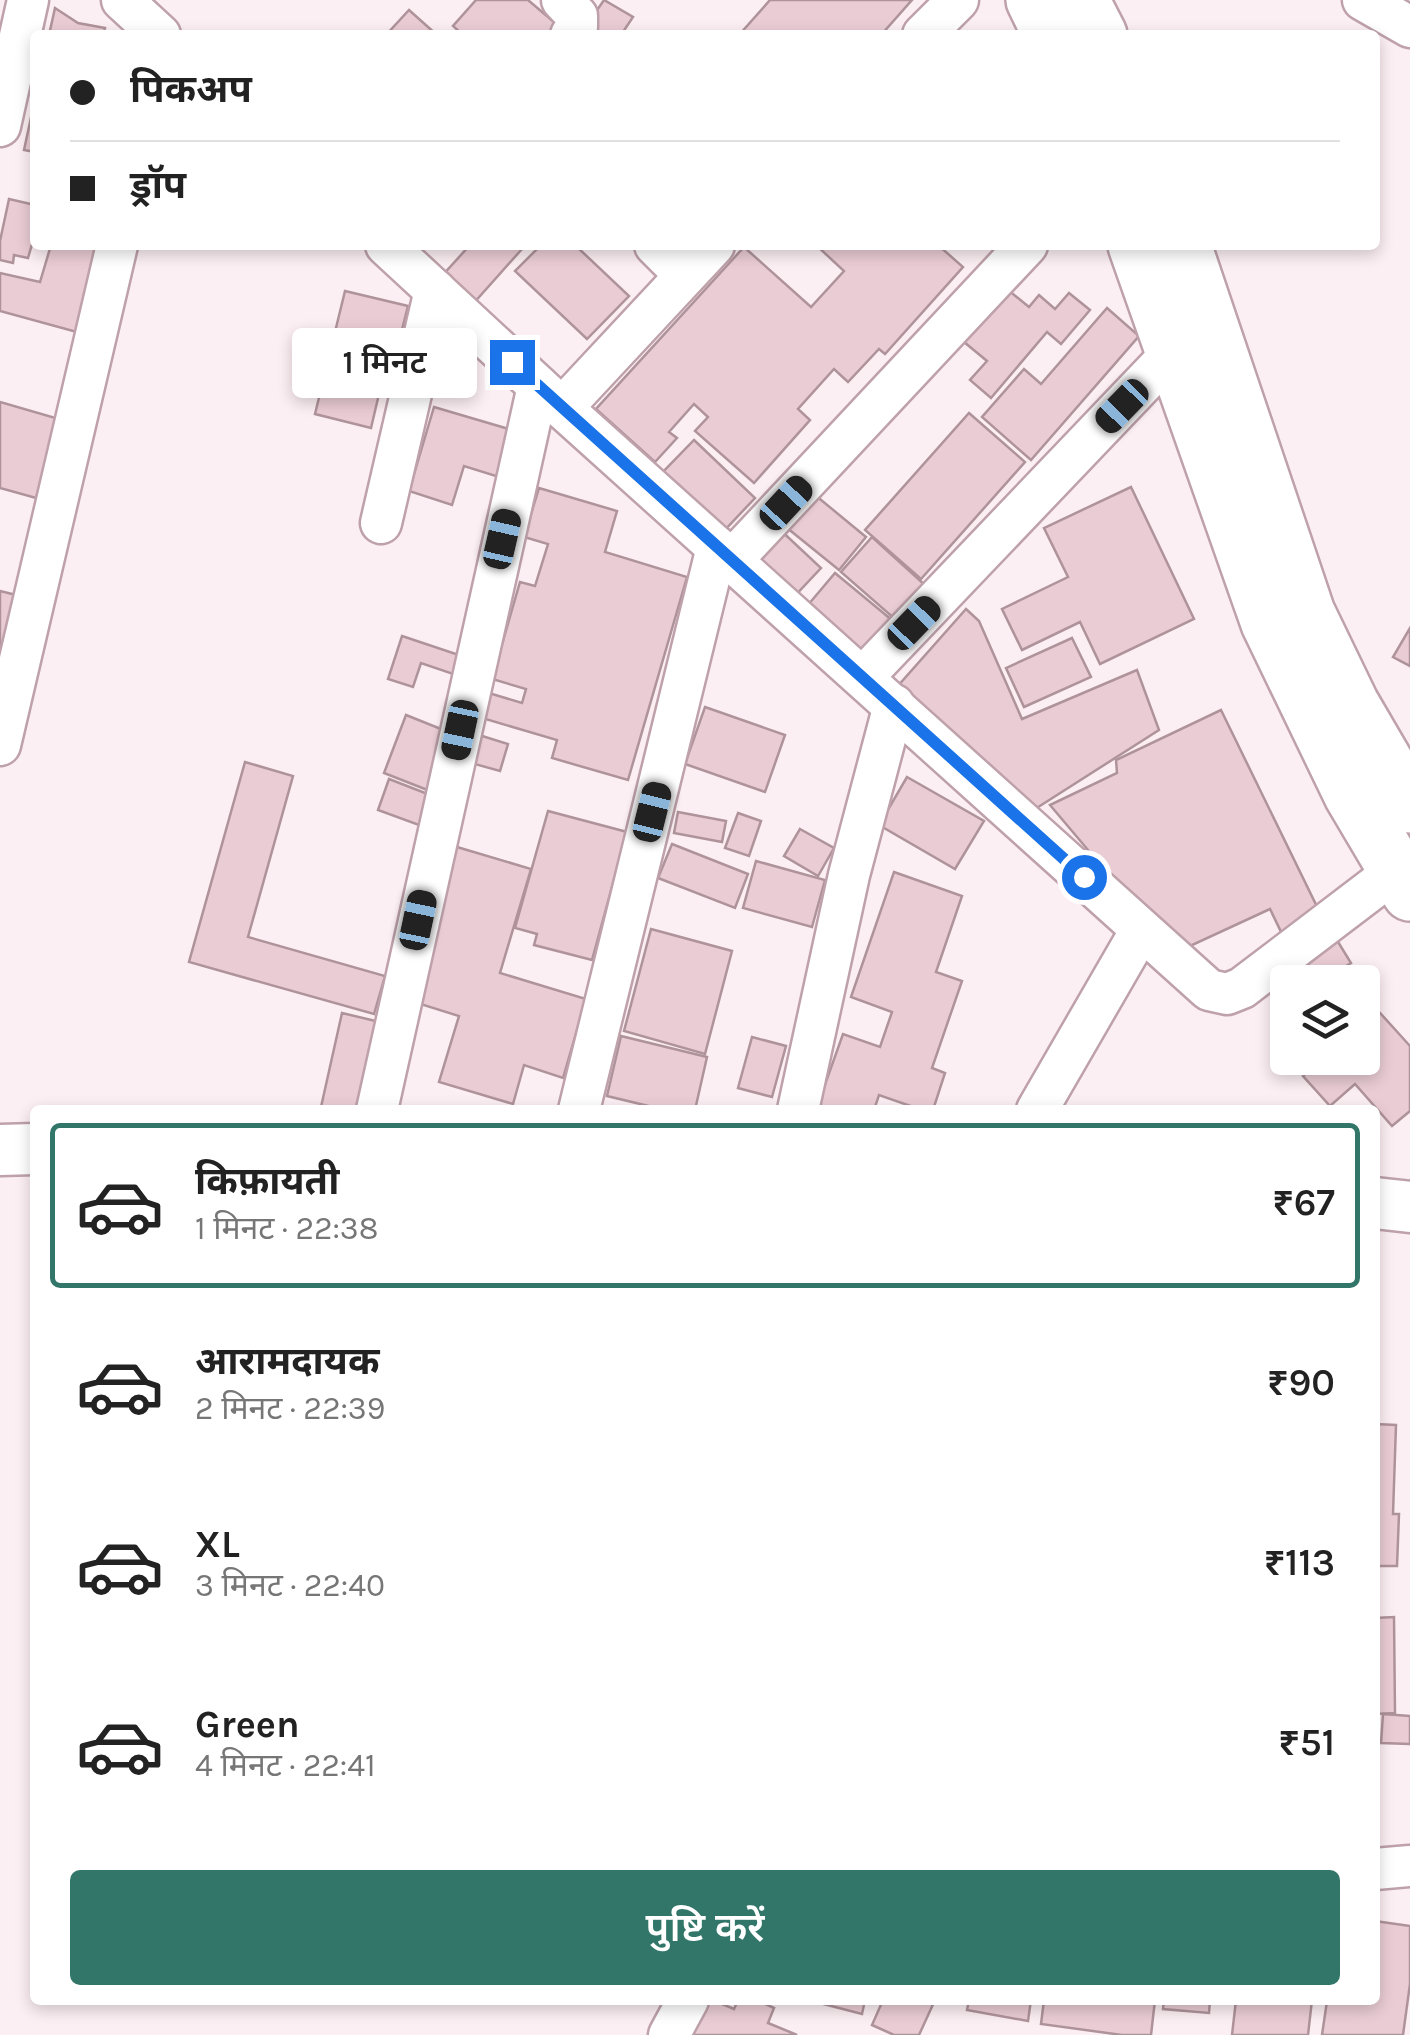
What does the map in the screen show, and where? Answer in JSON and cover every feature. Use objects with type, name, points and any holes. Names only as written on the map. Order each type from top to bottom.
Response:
[{"type":"main road","points":[[1034,0],[1049,30]]},
{"type":"main road","points":[[1081,0],[1096,30]]},
{"type":"main road","points":[[1138,250],[1269,623],[1352,795],[1403,881]]},
{"type":"main road","points":[[1185,250],[1307,613],[1351,704],[1410,804]]},
{"type":"street","points":[[0,126],[28,0]]},
{"type":"street","points":[[122,0],[155,30]]},
{"type":"street","points":[[562,0],[577,16],[575,30]]},
{"type":"street","points":[[928,30],[958,0]]},
{"type":"street","points":[[1363,0],[1410,27]]},
{"type":"street","points":[[0,745],[116,250]]},
{"type":"street","points":[[391,250],[1208,990],[1227,994],[1242,988],[1403,881]]},
{"type":"street","points":[[660,250],[686,275]]},
{"type":"street","points":[[378,1105],[550,397],[709,250]]},
{"type":"street","points":[[580,1105],[724,554],[1022,250]]},
{"type":"street","points":[[380,523],[435,290]]},
{"type":"street","points":[[862,677],[1174,352]]},
{"type":"street","points":[[799,1105],[848,875],[894,705]]},
{"type":"street","points":[[1040,1105],[1141,930]]},
{"type":"street","points":[[0,1150],[30,1149]]},
{"type":"street","points":[[1380,1204],[1410,1207]]},
{"type":"street","points":[[1380,1869],[1410,1866]]},
{"type":"street","points":[[669,2035],[685,2005]]},
{"type":"building","points":[[476,0],[528,0],[563,30],[457,30],[453,26]]},
{"type":"building","points":[[604,0],[633,17],[624,30],[583,30]]},
{"type":"building","points":[[770,0],[912,0],[885,30],[743,30]]},
{"type":"building","points":[[55,8],[78,23],[105,28],[104,30],[50,30]]},
{"type":"building","points":[[409,10],[431,30],[391,30]]},
{"type":"building","points":[[30,122],[30,151],[24,150]]},
{"type":"building","points":[[9,199],[30,204],[28,258],[14,255],[13,263],[0,260]]},
{"type":"building","points":[[50,250],[102,253],[84,334],[0,311],[0,273],[40,282]]},
{"type":"building","points":[[465,250],[521,250],[472,305],[441,277]]},
{"type":"building","points":[[536,250],[580,250],[629,296],[587,339],[515,271]]},
{"type":"building","points":[[741,250],[747,250],[811,307],[844,271],[821,250],[944,250],[963,267],[885,354],[879,349],[848,382],[834,369],[798,409],[810,420],[754,483],[695,431],[708,417],[694,404],[669,432],[677,438],[655,462],[596,409]]},
{"type":"building","points":[[1002,285],[1029,307],[1039,295],[1055,309],[1069,293],[1090,310],[1061,344],[1047,332],[991,398],[970,380],[987,361],[958,337]]},
{"type":"building","points":[[345,291],[408,306],[394,361],[402,363],[394,397],[379,394],[371,428],[315,414]]},
{"type":"building","points":[[1107,308],[1139,336],[1031,460],[982,417],[1024,369],[1041,384]]},
{"type":"building","points":[[0,402],[59,419],[36,498],[0,488]]},
{"type":"building","points":[[434,407],[512,430],[499,477],[464,466],[452,505],[409,491]]},
{"type":"building","points":[[969,413],[1025,462],[921,579],[865,530]]},
{"type":"building","points":[[694,440],[755,498],[722,533],[660,475]]},
{"type":"building","points":[[1131,487],[1194,619],[1100,664],[1080,622],[1022,650],[1002,609],[1068,577],[1044,528]]},
{"type":"building","points":[[539,488],[617,511],[605,552],[687,577],[628,780],[552,758],[557,740],[482,718],[489,693],[522,703],[526,689],[492,679],[520,582],[535,586],[548,544],[524,537]]},
{"type":"building","points":[[809,490],[866,537],[839,570],[781,523]]},
{"type":"building","points":[[775,525],[821,568],[790,601],[744,558]]},
{"type":"building","points":[[872,537],[926,586],[896,620],[841,572]]},
{"type":"building","points":[[835,573],[893,621],[859,661],[802,612]]},
{"type":"building","points":[[0,591],[24,597],[0,688]]},
{"type":"building","points":[[966,609],[979,621],[1022,719],[1137,670],[1159,730],[1032,811],[897,687]]},
{"type":"building","points":[[1410,628],[1410,666],[1393,657]]},
{"type":"building","points":[[402,636],[462,656],[456,675],[421,663],[413,687],[388,679]]},
{"type":"building","points":[[1072,638],[1091,677],[1024,707],[1006,668]]},
{"type":"building","points":[[705,707],[785,735],[765,792],[685,764]]},
{"type":"building","points":[[1221,710],[1323,919],[1284,938],[1270,909],[1175,953],[1050,805],[1117,773],[1116,760]]},
{"type":"building","points":[[406,715],[451,733],[430,791],[384,773]]},
{"type":"building","points":[[479,735],[508,744],[500,771],[471,763]]},
{"type":"building","points":[[245,762],[293,776],[248,937],[385,976],[374,1014],[189,962]]},
{"type":"building","points":[[907,777],[984,821],[955,869],[879,825]]},
{"type":"building","points":[[389,779],[438,798],[427,828],[378,810]]},
{"type":"building","points":[[548,811],[627,832],[592,960],[534,945],[537,934],[515,928]]},
{"type":"building","points":[[678,812],[726,821],[722,842],[674,833]]},
{"type":"building","points":[[738,813],[761,821],[749,856],[725,848]]},
{"type":"building","points":[[800,829],[834,848],[818,876],[784,856]]},
{"type":"building","points":[[672,844],[748,874],[735,908],[658,878]]},
{"type":"building","points":[[457,847],[531,869],[500,973],[586,999],[563,1078],[524,1065],[513,1104],[439,1082],[459,1016],[414,1002]]},
{"type":"building","points":[[756,861],[825,880],[812,927],[743,908]]},
{"type":"building","points":[[894,872],[962,896],[936,972],[962,981],[932,1068],[945,1073],[935,1105],[908,1105],[879,1095],[876,1105],[818,1105],[843,1034],[880,1047],[892,1012],[851,997]]},
{"type":"building","points":[[651,929],[732,951],[705,1054],[624,1031]]},
{"type":"building","points":[[1332,932],[1351,963],[1348,965],[1279,965]]},
{"type":"building","points":[[342,1013],[384,1023],[365,1105],[321,1105]]},
{"type":"building","points":[[1380,1013],[1410,1046],[1410,1111],[1392,1126],[1380,1112],[1380,1105],[1374,1105],[1355,1084],[1329,1105],[1303,1076],[1380,1075]]},
{"type":"building","points":[[621,1036],[707,1057],[696,1105],[644,1105],[607,1096]]},
{"type":"building","points":[[752,1037],[786,1046],[772,1097],[738,1088]]},
{"type":"building","points":[[1380,1424],[1396,1425],[1393,1514],[1399,1514],[1397,1566],[1380,1566]]},
{"type":"building","points":[[1394,1617],[1395,1713],[1380,1714],[1380,1618]]},
{"type":"building","points":[[1383,1714],[1410,1716],[1410,1744],[1381,1743]]},
{"type":"building","points":[[1380,1922],[1410,1926],[1410,1984],[1403,2035],[1322,2035],[1326,2005],[1380,2005]]},
{"type":"building","points":[[693,2005],[725,2005],[734,2009],[736,2005],[768,2005],[774,2008],[768,2023],[797,2035],[680,2035]]},
{"type":"building","points":[[827,2005],[864,2005],[862,2014]]},
{"type":"building","points":[[881,2005],[933,2005],[919,2035],[894,2035],[872,2025]]},
{"type":"building","points":[[968,2005],[1030,2005],[1028,2021],[967,2010]]},
{"type":"building","points":[[1043,2005],[1154,2005],[1151,2035],[1041,2024]]},
{"type":"building","points":[[1163,2005],[1210,2005],[1209,2013],[1163,2009]]},
{"type":"building","points":[[1235,2005],[1311,2005],[1308,2035],[1232,2035]]},
{"type":"route","points":[[512,362],[1084,877]]}]
